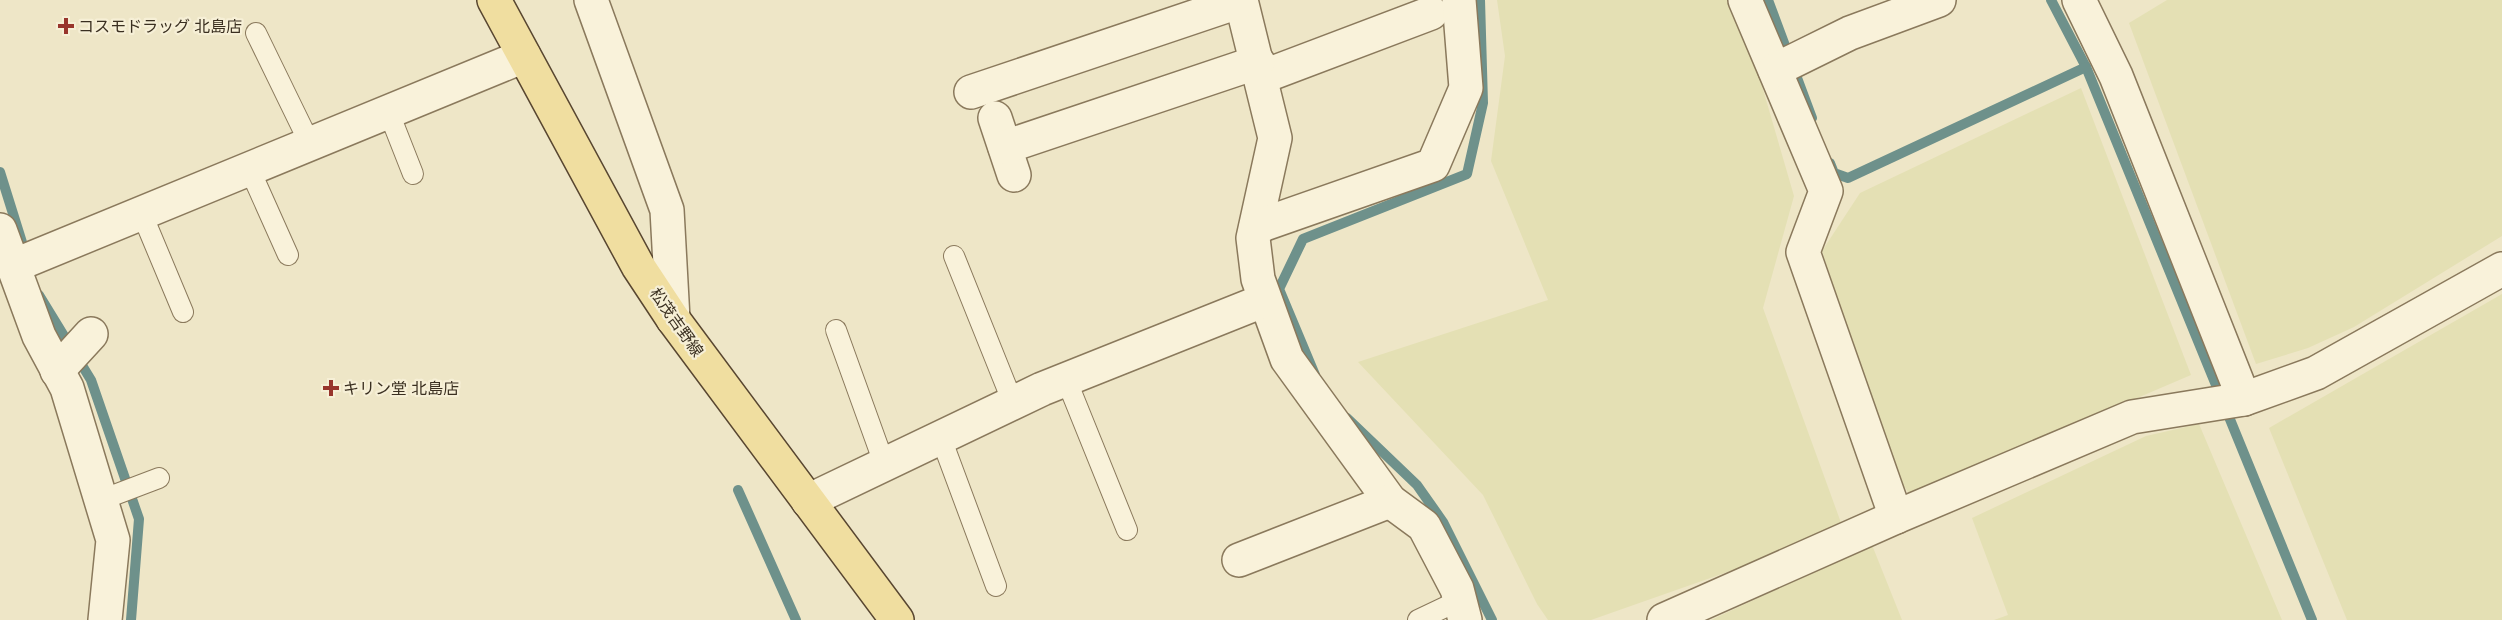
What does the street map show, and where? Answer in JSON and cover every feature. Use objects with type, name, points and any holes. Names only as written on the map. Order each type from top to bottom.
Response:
[{"type":"main road","name":"松茂吉野線","points":[[494,0],[638,266],[673,319],[897,620]]},
{"type":"street","points":[[591,0],[667,210],[673,319]]},
{"type":"street","points":[[1745,0],[1826,191],[1803,252],[1896,517]]},
{"type":"street","points":[[1775,70],[1850,33],[1939,0]]},
{"type":"street","points":[[2079,0],[2116,76],[2244,399]]},
{"type":"street","points":[[971,92],[1241,1],[1260,70],[1275,138],[1253,238],[1258,279],[1265,300],[1287,359],[1353,454],[1390,501],[1424,526],[1457,588],[1462,610]]},
{"type":"street","points":[[1005,147],[1260,70],[1445,7],[1466,88],[1433,165],[1256,227]]},
{"type":"street","points":[[13,266],[311,146],[524,56]]},
{"type":"street","points":[[0,230],[39,336],[67,388],[113,540],[105,618]]},
{"type":"street","points":[[1664,620],[1896,517],[2132,417],[2244,399],[2316,373],[2502,269]]},
{"type":"street","points":[[808,501],[1066,379],[1265,300]]},
{"type":"street","points":[[57,371],[92,334]]},
{"type":"street","points":[[1239,560],[1390,501]]},
{"type":"lane","points":[[256,33],[311,146]]},
{"type":"lane","points":[[389,113],[412,174]]},
{"type":"lane","points":[[250,170],[288,255]]},
{"type":"lane","points":[[142,214],[183,312]]},
{"type":"lane","points":[[954,256],[1013,403]]},
{"type":"lane","points":[[836,330],[885,466]]},
{"type":"lane","points":[[1066,379],[1127,530]]},
{"type":"lane","points":[[941,438],[996,586]]},
{"type":"lane","points":[[101,500],[159,478]]},
{"type":"lane","points":[[1418,620],[1462,610]]},
{"type":"shaded area","points":[[1497,0],[1737,0],[1794,196],[1763,308],[1844,531],[1591,620],[1548,620],[1537,604],[1483,495],[1358,362],[1548,300],[1491,161],[1505,56]]},
{"type":"shaded area","points":[[2167,0],[2502,0],[2502,236],[2354,327],[2308,348],[2256,364],[2129,23]]},
{"type":"shaded area","points":[[2081,88],[2191,375],[1910,495],[1893,470],[1822,251],[1860,193]]},
{"type":"shaded area","points":[[2502,294],[2502,620],[2347,620],[2269,428]]},
{"type":"shaded area","points":[[2199,424],[2282,620],[1994,620],[2008,615],[1972,518],[2146,436]]},
{"type":"shaded area","points":[[1872,545],[1902,620],[1711,620]]},
{"type":"waterway","points":[[1315,375],[1279,289],[1303,239],[1467,174],[1483,103],[1480,0]]},
{"type":"waterway","points":[[1768,0],[1812,118]]},
{"type":"waterway","points":[[2051,0],[2086,67],[2312,620]]},
{"type":"waterway","points":[[1830,163],[1834,173],[1848,178],[2086,67]]},
{"type":"waterway","points":[[0,172],[25,252]]},
{"type":"waterway","points":[[39,295],[91,380],[139,519],[131,620]]},
{"type":"waterway","points":[[1347,418],[1417,485],[1443,522],[1492,620]]},
{"type":"waterway","points":[[738,490],[796,620]]},
{"type":"place","name":"コスモドラッグ 北島店","points":[[66,26]]},
{"type":"place","name":"キリン堂 北島店","points":[[331,388]]}]
